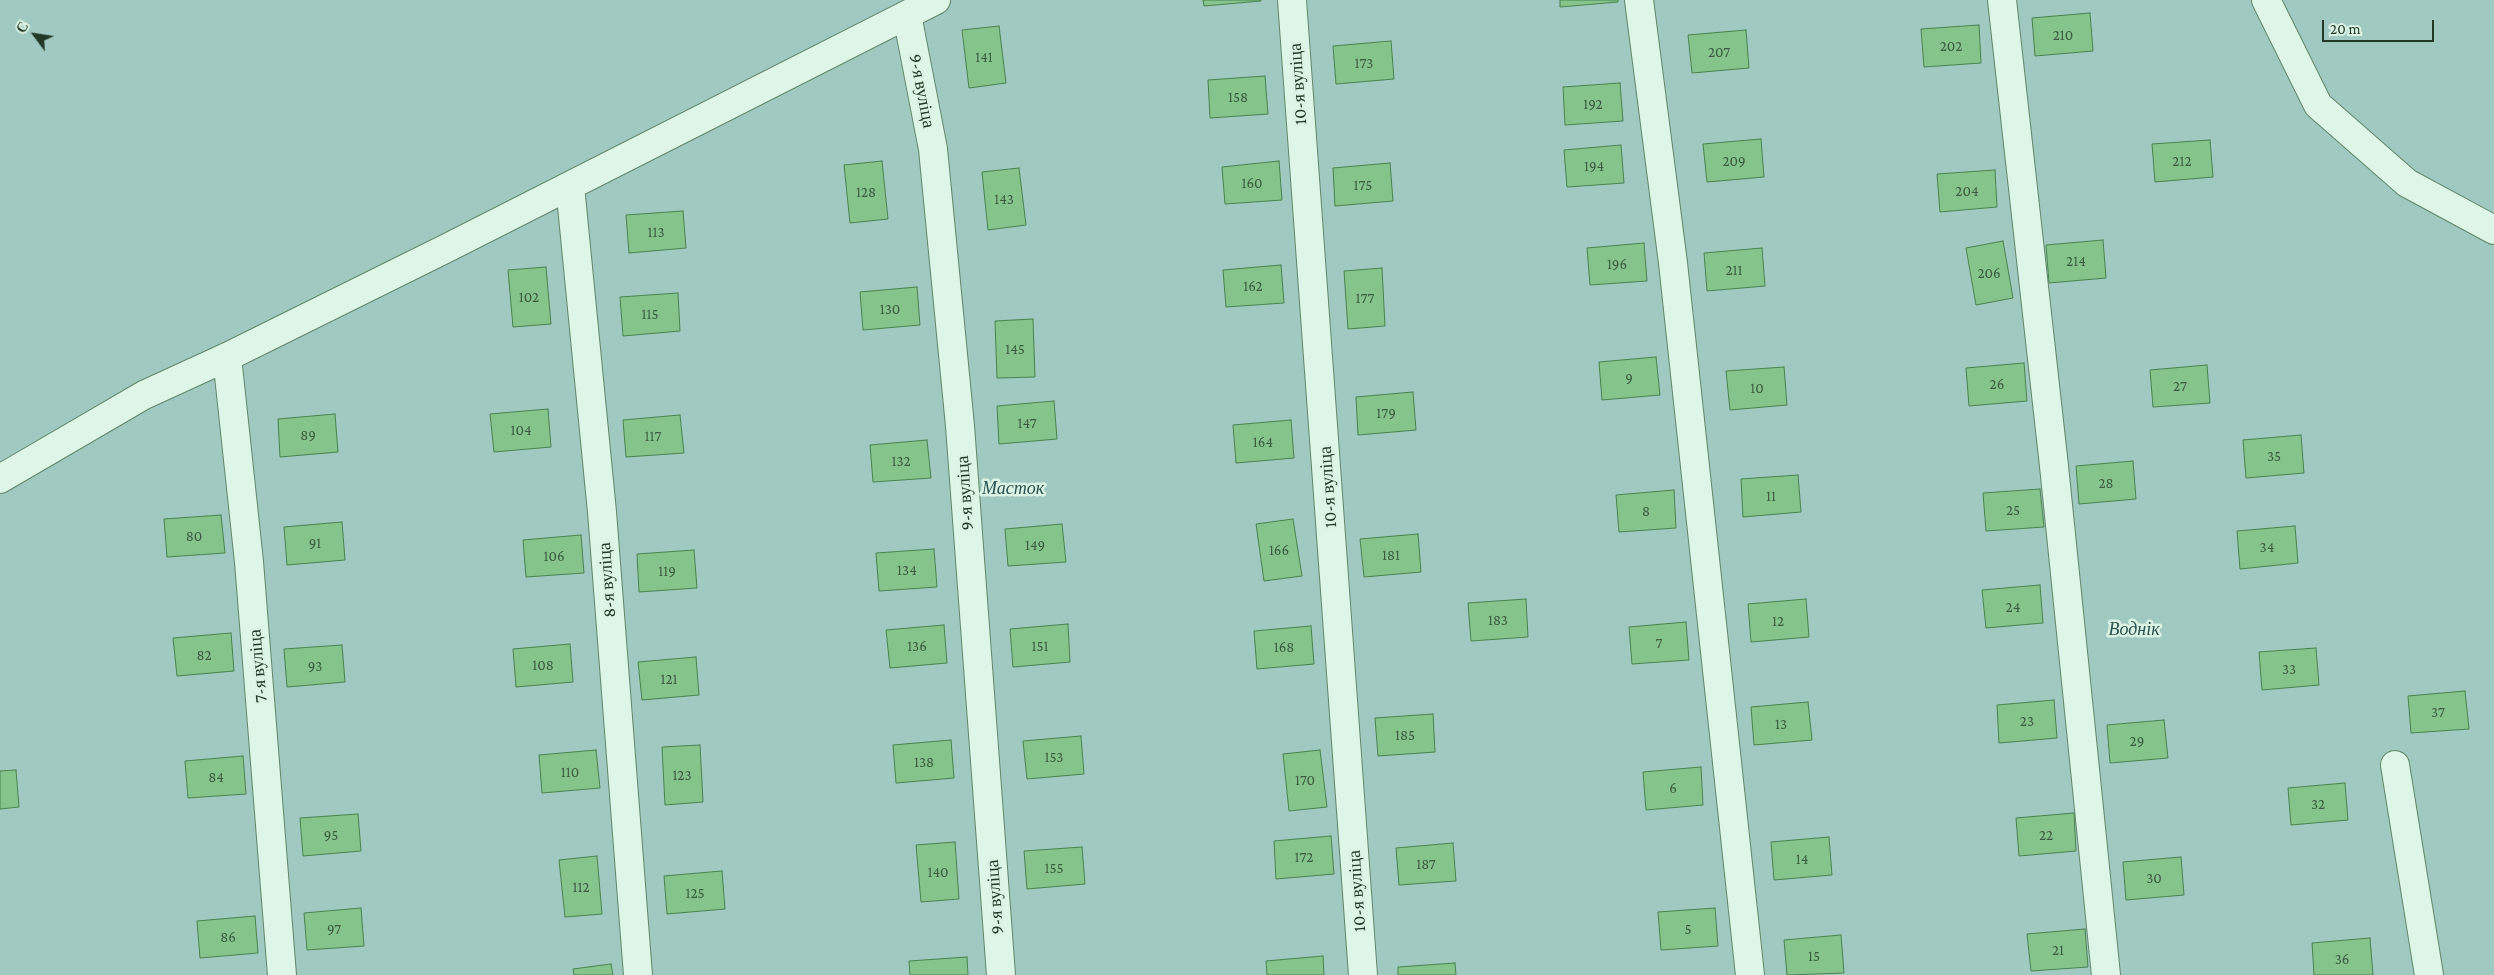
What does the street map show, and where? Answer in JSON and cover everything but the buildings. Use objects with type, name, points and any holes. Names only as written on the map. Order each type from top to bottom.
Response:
[{"type":"street","points":[[0,478],[144,394],[227,357],[570,186],[936,0]]},
{"type":"street","name":"10-я вуліца","points":[[1292,0],[1363,975]]},
{"type":"street","points":[[1640,0],[1674,273],[1750,975]]},
{"type":"street","points":[[2002,0],[2054,466],[2106,975]]},
{"type":"street","points":[[2266,0],[2318,104],[2406,183],[2494,230]]},
{"type":"street","name":"9-я вуліца","points":[[907,15],[933,149],[957,397],[1000,975]]},
{"type":"street","name":"8-я вуліца","points":[[570,186],[602,512],[638,975]]},
{"type":"street","name":"7-я вуліца","points":[[227,357],[249,562],[282,975]]},
{"type":"street","points":[[2395,765],[2430,975]]},
{"type":"green space","name":"Масток","points":[[0,0],[2494,0],[2494,975],[0,975]]},
{"type":"park label","name":"Воднік","points":[[2134,629]]}]
